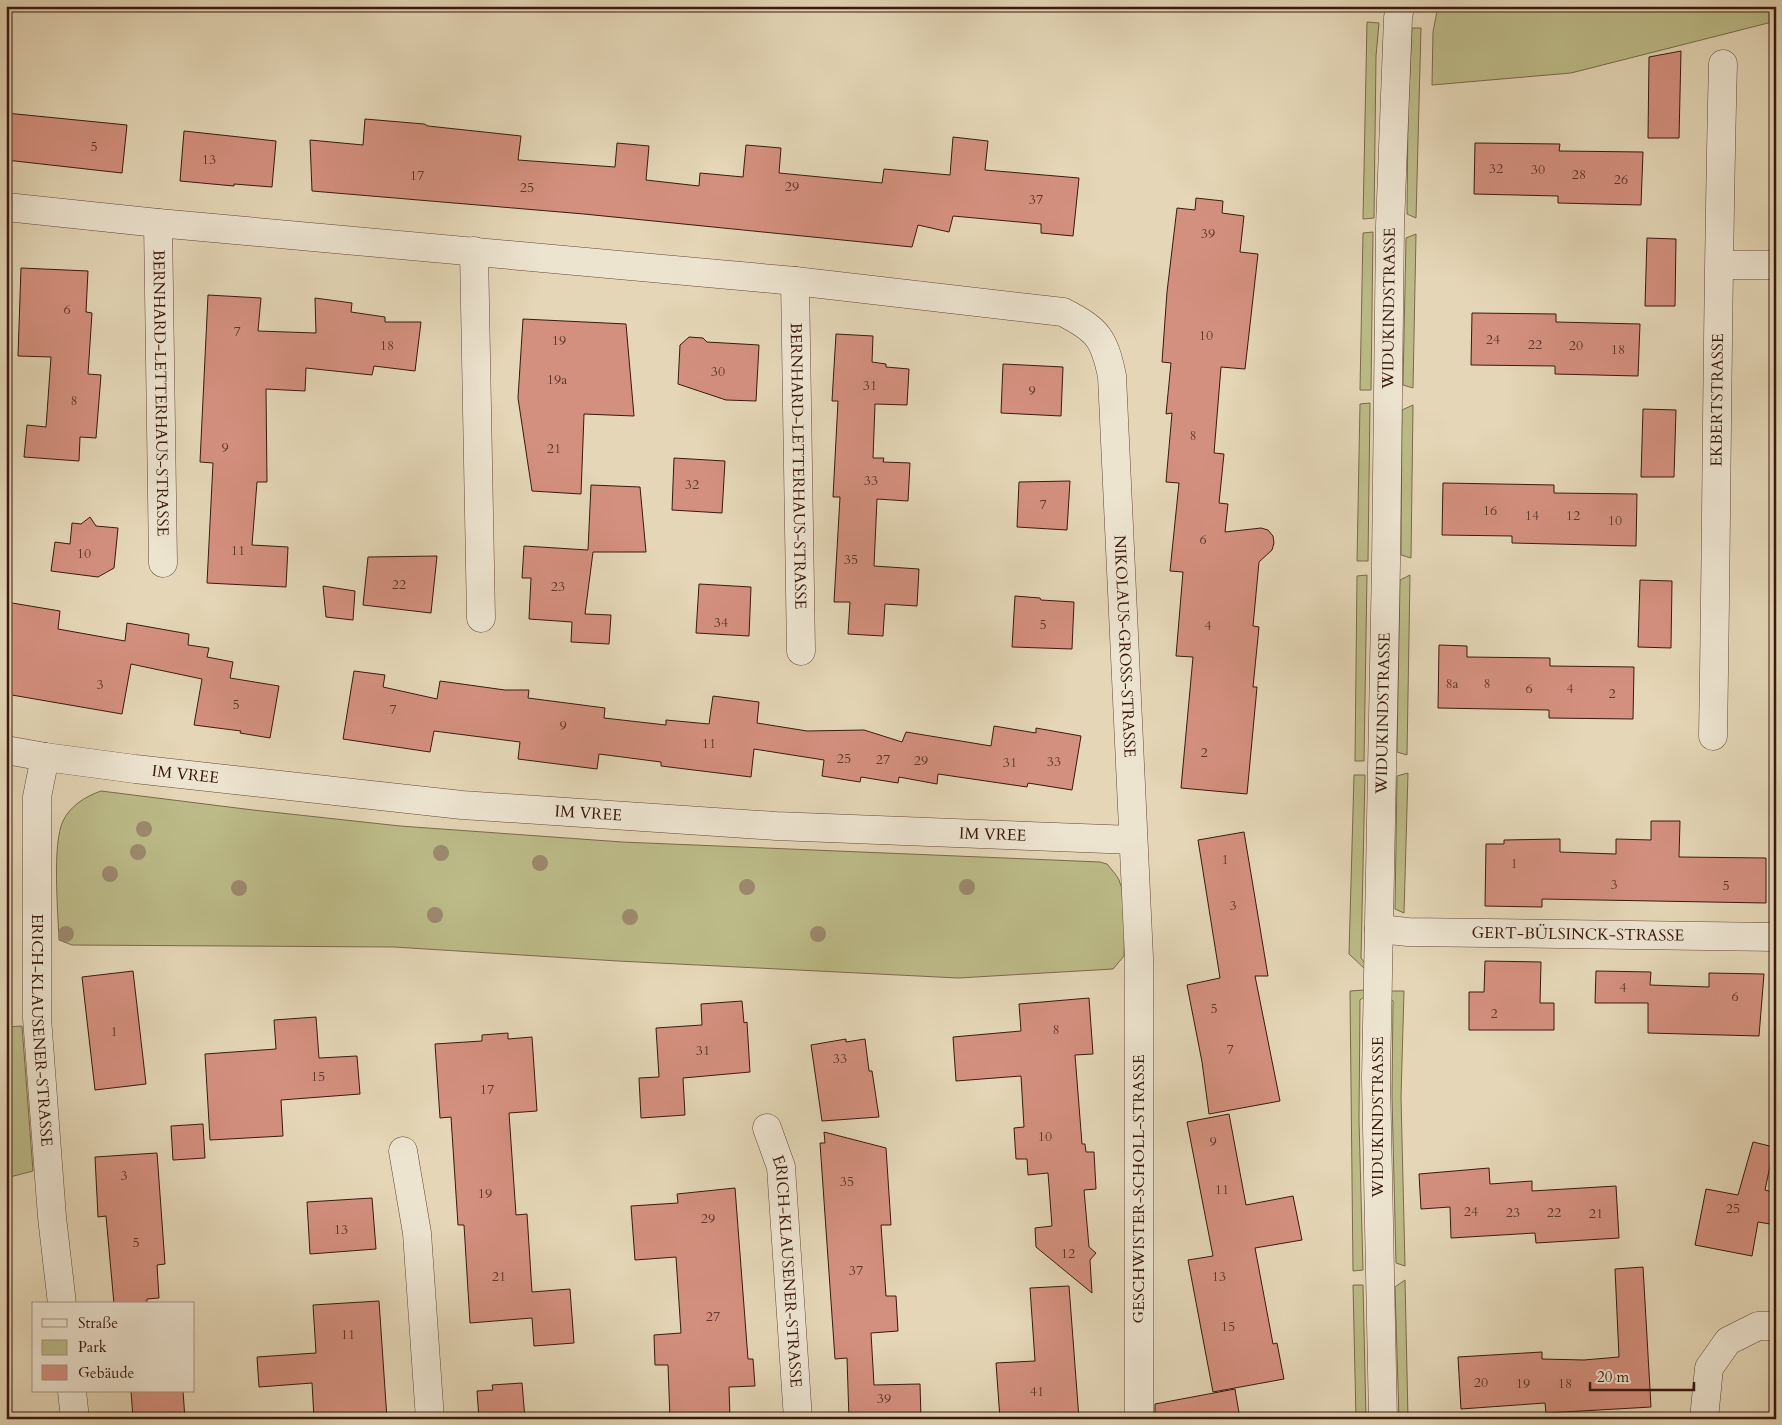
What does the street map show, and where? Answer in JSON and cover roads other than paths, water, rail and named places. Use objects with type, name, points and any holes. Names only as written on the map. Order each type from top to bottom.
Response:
[{"type":"street","name":"WIDUKINDSTRASSE","points":[[1383,1419],[1376,1078],[1386,564],[1390,226],[1400,6]]},
{"type":"street","name":"EKBERTSTRASSE","points":[[1713,736],[1716,401],[1723,64]]},
{"type":"street","points":[[6,207],[158,223],[795,281]]},
{"type":"street","name":"BERNHARD-LETTERHAUS-STRASSE","points":[[158,223],[163,563]]},
{"type":"street","points":[[474,252],[480,618]]},
{"type":"street","points":[[1720,265],[1776,265]]},
{"type":"street","name":"BERNHARD-LETTERHAUS-STRASSE","points":[[795,281],[801,651]]},
{"type":"street","name":"NIKOLAUS-GROSS-STRASSE","points":[[795,281],[1064,312],[1085,323],[1098,335],[1107,353],[1112,376],[1139,958]]},
{"type":"street","name":"IM VREE","points":[[6,750],[135,769],[462,805],[776,826],[1133,840]]},
{"type":"street","name":"ERICH-KLAUSENER-STRASSE","points":[[45,757],[37,797],[38,1018],[52,1217],[62,1302]]},
{"type":"street","name":"GERT-BÜLSINCK-STRASSE","points":[[1379,928],[1408,932],[1776,937]]},
{"type":"street","name":"GESCHWISTER-SCHOLL-STRASSE","points":[[1139,958],[1139,1419]]},
{"type":"street","name":"ERICH-KLAUSENER-STRASSE","points":[[767,1128],[780,1167],[798,1419]]},
{"type":"street","points":[[403,1151],[417,1233],[430,1419]]},
{"type":"street","points":[[1704,1419],[1708,1368],[1728,1340],[1758,1326],[1776,1326]]},
{"type":"street","points":[[72,1392],[75,1419]]}]
